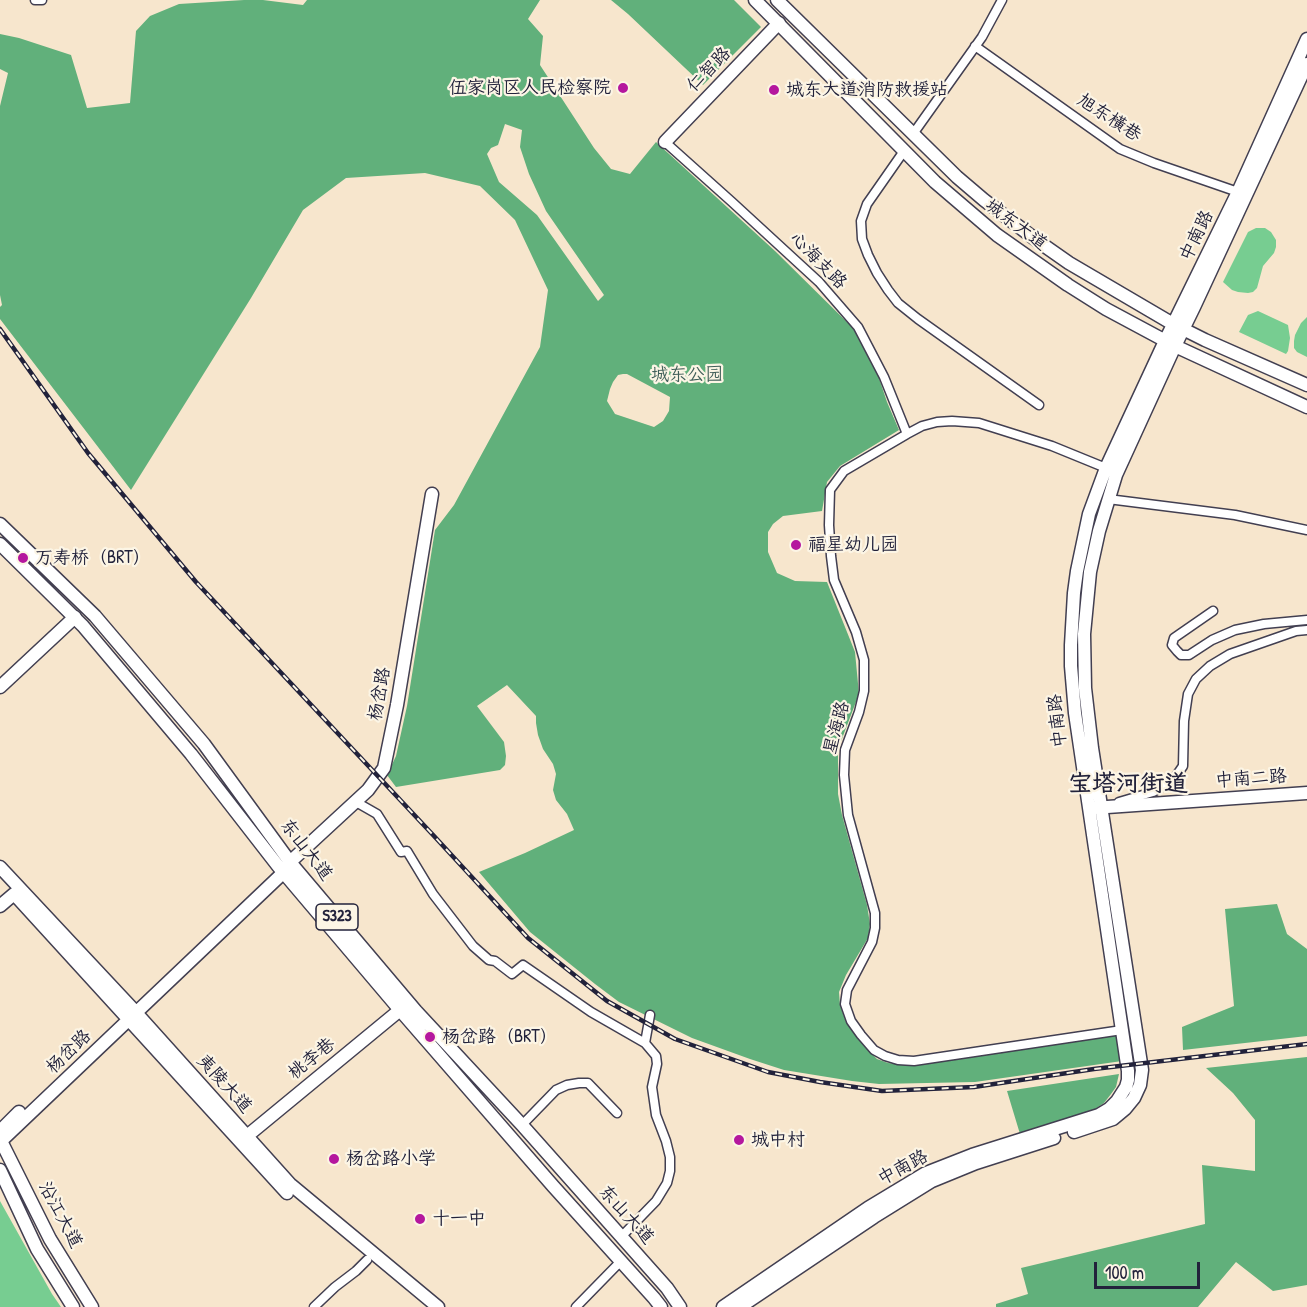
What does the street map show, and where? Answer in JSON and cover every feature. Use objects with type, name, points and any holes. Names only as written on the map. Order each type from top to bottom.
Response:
[{"type":"main road","name":"城东大道","points":[[755,0],[935,182],[997,235],[1106,309],[1170,344],[1307,407]]},
{"type":"main road","name":"城东大道","points":[[777,0],[966,185],[1039,242],[1069,263],[1178,327],[1307,385]]},
{"type":"main road","name":"仁智路","points":[[665,142],[779,23]]},
{"type":"main road","name":"中南路","points":[[1178,327],[1307,39]]},
{"type":"main road","name":"中南路","points":[[740,1307],[874,1217],[932,1182],[976,1163],[1113,1119],[1134,1098],[1140,1085],[1142,1070],[1096,811],[1075,713],[1071,666],[1074,593],[1087,524],[1106,468],[1170,344],[1307,64]]},
{"type":"main road","name":"中南路","points":[[723,1307],[868,1208],[926,1173],[972,1155],[1100,1115],[1118,1101],[1122,1094],[1128,1080],[1096,811],[1085,688],[1084,634],[1090,572],[1108,500],[1170,344]]},
{"type":"main road","name":"杨岔路","points":[[0,1138],[284,867],[356,802],[384,768],[397,705],[432,494]]},
{"type":"main road","name":"东山大道","points":[[0,524],[95,616],[204,744],[284,867],[522,1125],[667,1288],[680,1307]]},
{"type":"main road","name":"东山大道","points":[[0,544],[75,616],[400,1010],[661,1307]]},
{"type":"main road","points":[[0,687],[75,616]]},
{"type":"main road","name":"中南二路","points":[[1096,811],[1307,793]]},
{"type":"main road","name":"中南二路","points":[[1096,811],[1307,801]]},
{"type":"main road","name":"夷陵大道","points":[[0,867],[284,1190],[425,1307]]},
{"type":"main road","name":"夷陵大道","points":[[0,879],[247,1136],[290,1184],[438,1307]]},
{"type":"main road","points":[[0,906],[14,894]]},
{"type":"main road","name":"桃李巷","points":[[247,1136],[400,1010]]},
{"type":"main road","name":"沿江大道","points":[[0,1138],[50,1239],[92,1307]]},
{"type":"main road","name":"沿江大道","points":[[0,1170],[37,1249],[73,1307]]},
{"type":"street","points":[[35,0],[42,0]]},
{"type":"street","points":[[913,134],[975,46],[1002,0]]},
{"type":"street","name":"旭东横巷","points":[[975,46],[1120,149],[1238,192]]},
{"type":"street","name":"心海支路","points":[[665,142],[819,282],[858,327],[884,377],[907,434]]},
{"type":"street","points":[[904,151],[867,204],[861,221],[862,239],[877,273],[898,303],[1039,405]]},
{"type":"street","name":"星海路","points":[[1106,468],[1052,446],[979,423],[937,422],[922,426],[844,471],[830,490],[829,525],[834,580],[856,632],[864,660],[864,691],[845,750],[844,775],[848,815],[875,913],[875,928],[872,942],[847,990],[845,1004],[851,1021],[874,1050],[891,1058],[914,1061],[1122,1030]]},
{"type":"street","points":[[1108,500],[1235,515],[1307,530]]},
{"type":"street","points":[[1213,611],[1174,638],[1172,645],[1181,655],[1189,655],[1212,640],[1235,630],[1264,624],[1307,620]]},
{"type":"street","points":[[1096,811],[1153,792],[1174,779],[1184,766],[1184,721],[1188,694],[1196,679],[1210,666],[1230,654],[1296,631],[1307,630]]},
{"type":"street","points":[[356,802],[377,814],[401,852],[407,851],[433,894],[473,946],[489,960],[495,961],[512,974],[523,965],[591,1012],[645,1043],[656,1056],[657,1064],[652,1087],[656,1115],[670,1157],[670,1171],[667,1183],[656,1201],[621,1237]]},
{"type":"street","points":[[645,1043],[650,1015]]},
{"type":"street","points":[[522,1125],[556,1090],[579,1083],[588,1083],[617,1113]]},
{"type":"street","points":[[314,1307],[367,1260]]},
{"type":"street","points":[[576,1307],[621,1261]]},
{"type":"green space","name":"城东公园","points":[[244,0],[303,5],[307,0],[540,0],[528,19],[543,36],[540,65],[594,148],[611,169],[630,174],[656,142],[775,251],[853,328],[879,378],[899,430],[840,466],[827,482],[822,511],[783,516],[773,524],[768,532],[768,552],[777,573],[795,581],[827,582],[855,652],[859,694],[838,749],[838,794],[870,924],[868,938],[846,975],[839,992],[840,1005],[846,1022],[877,1059],[888,1063],[922,1064],[1117,1032],[1122,1061],[975,1082],[879,1084],[784,1070],[692,1038],[619,1002],[595,984],[530,932],[479,872],[574,830],[567,814],[556,800],[553,790],[556,774],[538,735],[536,716],[507,685],[477,706],[504,742],[505,765],[500,770],[396,787],[387,775],[396,756],[407,706],[435,530],[454,505],[540,347],[548,290],[515,220],[480,186],[425,173],[346,178],[303,210],[131,490],[0,319],[2,305],[0,295],[0,106],[8,73],[0,69],[0,34],[71,55],[87,108],[130,103],[136,31],[150,16],[179,4]],"holes":[[[505,124],[522,130],[520,147],[529,174],[546,211],[604,295],[598,301],[537,215],[499,182],[487,154],[491,148],[498,145]],[[627,374],[670,397],[669,411],[663,421],[654,427],[615,414],[607,401],[610,389],[618,375]]]},
{"type":"green space","points":[[611,0],[734,0],[761,27],[703,85]]},
{"type":"green space","points":[[1256,228],[1265,228],[1271,232],[1276,240],[1274,253],[1263,266],[1257,288],[1253,292],[1232,290],[1223,282],[1248,232]]},
{"type":"green space","points":[[1258,311],[1288,325],[1290,338],[1286,354],[1239,332],[1248,315]]},
{"type":"green space","points":[[1307,317],[1307,357],[1297,352],[1294,348],[1294,341],[1301,323]]},
{"type":"green space","points":[[1277,904],[1287,934],[1307,949],[1307,1036],[1183,1050],[1182,1027],[1234,1006],[1225,909]]},
{"type":"green space","points":[[1307,1057],[1307,1285],[1273,1291],[1236,1262],[1198,1307],[996,1307],[996,1304],[1028,1294],[1021,1268],[1205,1224],[1202,1165],[1255,1171],[1255,1120],[1233,1093],[1206,1068]]},
{"type":"green space","points":[[1119,1074],[1116,1087],[1104,1103],[1095,1109],[1020,1134],[1007,1091]]},
{"type":"green space","points":[[0,1201],[52,1294],[61,1307],[0,1307]]},
{"type":"railway","points":[[0,329],[88,453],[196,582],[528,938],[607,1001],[675,1039],[768,1072],[882,1091],[974,1087],[1094,1069],[1307,1044]]},
{"type":"place","name":"伍家岗区人民检察院","points":[[623,88]]},
{"type":"place","name":"城东大道消防救援站","points":[[774,90]]},
{"type":"place","name":"福星幼儿园","points":[[796,545]]},
{"type":"place","name":"万寿桥（BRT）","points":[[23,558]]},
{"type":"place","name":"杨岔路（BRT）","points":[[430,1037]]},
{"type":"place","name":"城中村","points":[[739,1140]]},
{"type":"place","name":"杨岔路小学","points":[[334,1159]]},
{"type":"place","name":"十一中","points":[[420,1219]]},
{"type":"district","name":"宝塔河街道","points":[[1128,785]]}]
